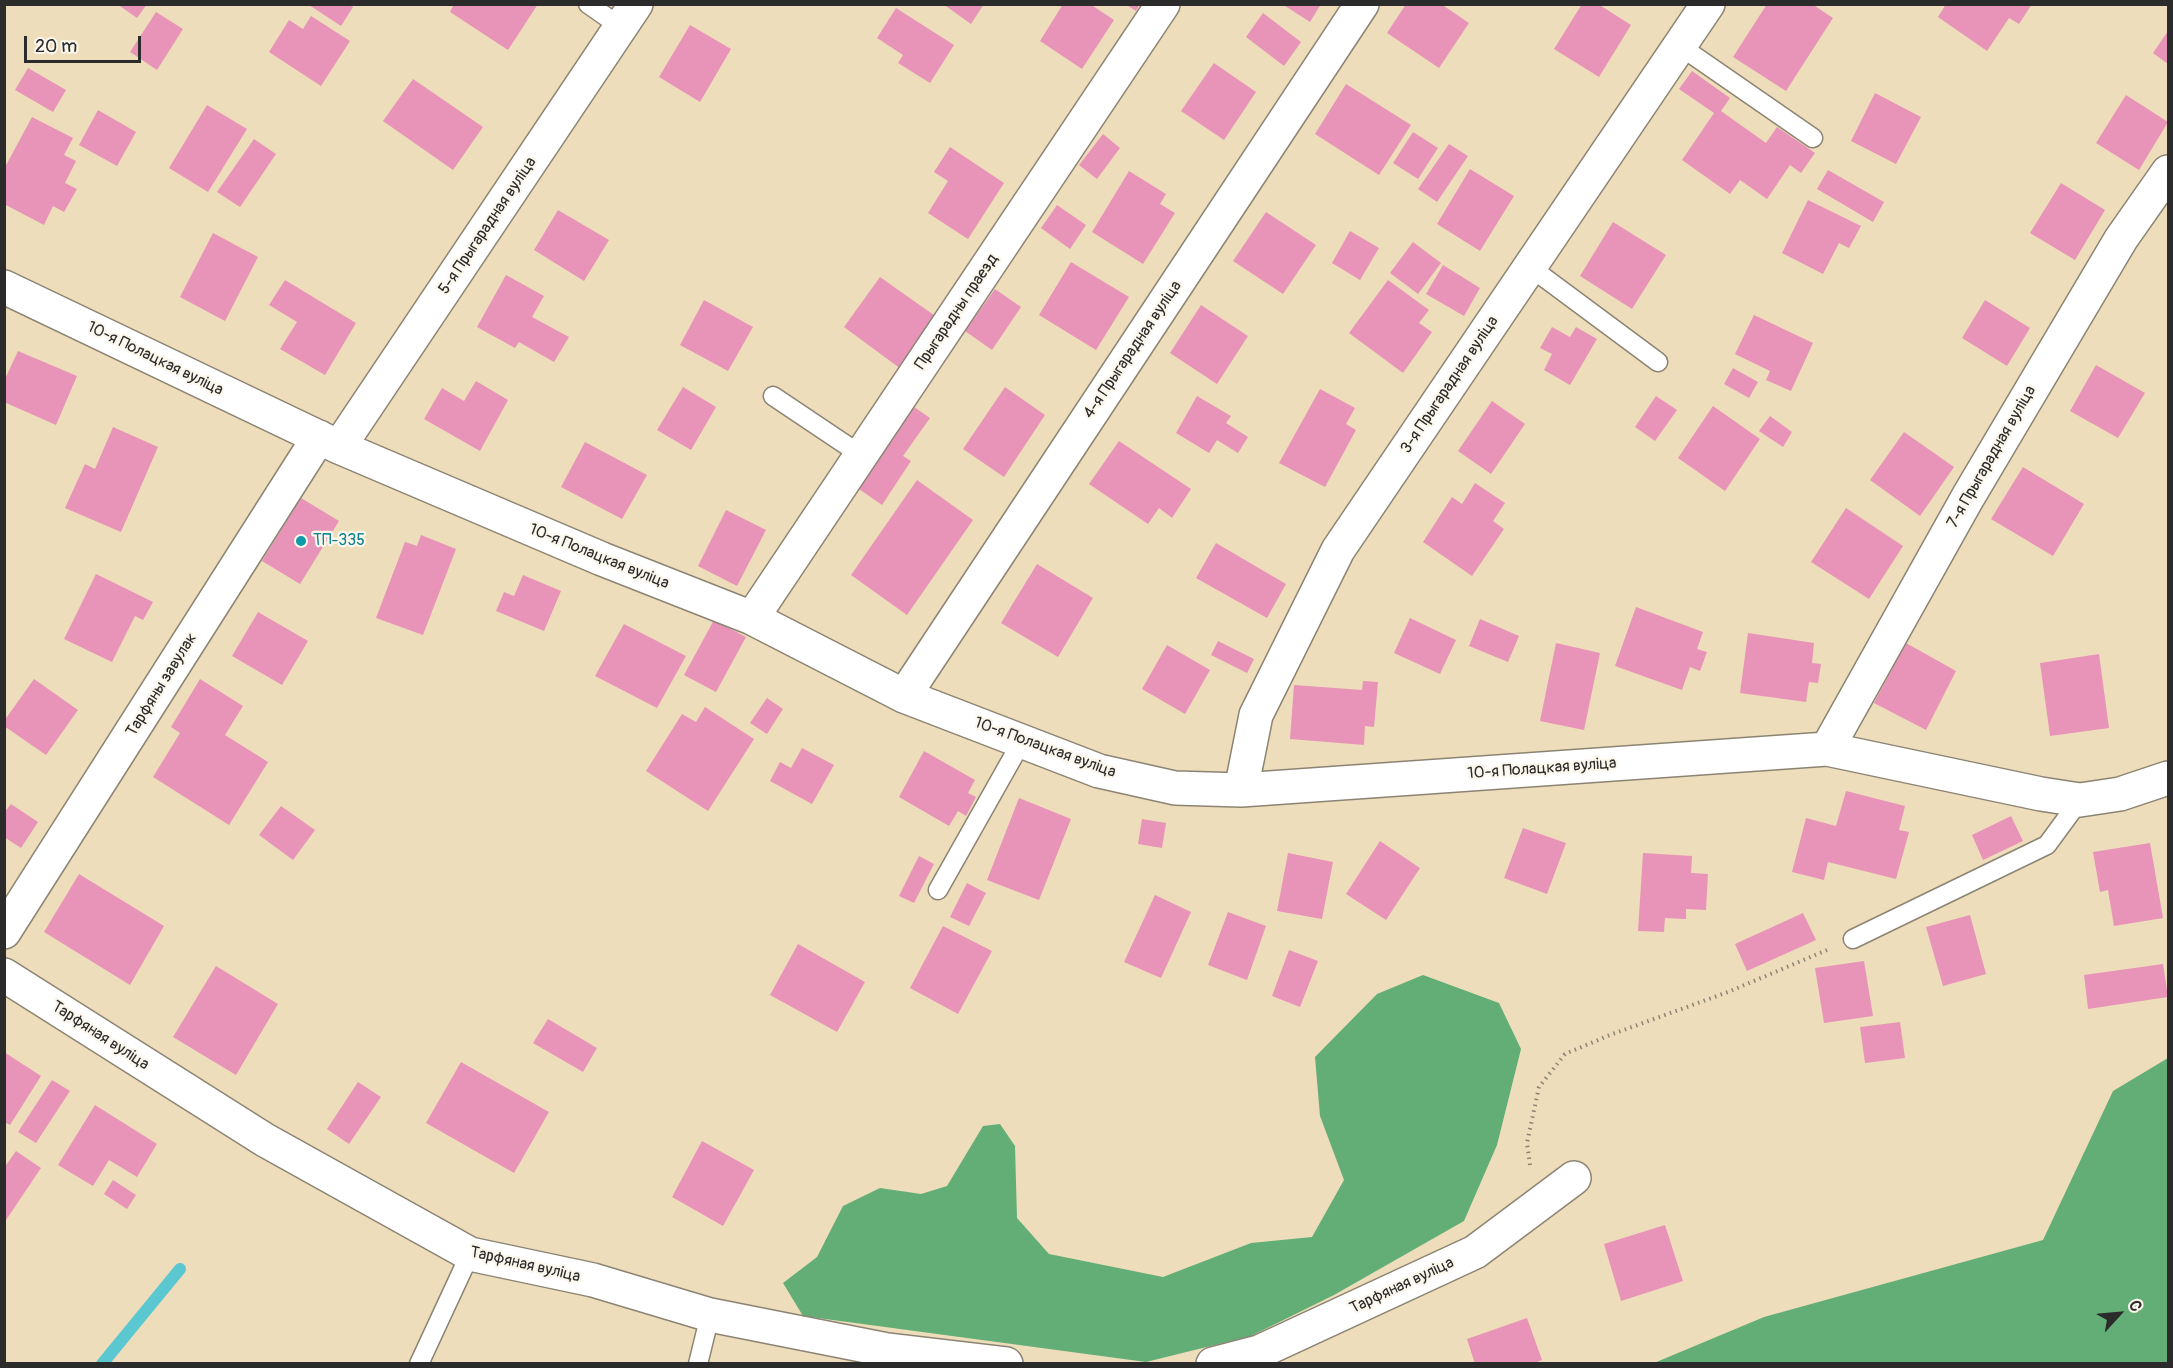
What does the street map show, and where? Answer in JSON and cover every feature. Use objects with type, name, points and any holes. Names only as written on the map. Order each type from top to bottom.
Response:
[{"type":"street","name":"Прыгарадны праезд","points":[[752,618],[1163,4]]},
{"type":"street","name":"4-я Прыгарадная вуліца","points":[[904,696],[1362,4]]},
{"type":"street","name":"3-я Прыгарадная вуліца","points":[[1241,790],[1256,715],[1338,550],[1708,4]]},
{"type":"street","name":"5-я Прыгарадная вуліца","points":[[329,442],[629,16]]},
{"type":"street","name":"7-я Прыгарадная вуліца","points":[[1827,749],[1968,497],[2121,239],[2169,172]]},
{"type":"street","name":"10-я Полацкая вуліца","points":[[4,287],[329,442],[602,559],[752,618],[904,696],[1099,771],[1175,788],[1241,790],[1827,749],[2041,794],[2080,800],[2120,794],[2169,778]]},
{"type":"street","name":"Тарфяны завулак","points":[[4,932],[329,442]]},
{"type":"street","name":"Тарфяная вуліца","points":[[4,975],[265,1140],[470,1254],[593,1280],[710,1315],[887,1350],[1006,1364]]},
{"type":"street","name":"Тарфяная вуліца","points":[[1213,1364],[1259,1352],[1475,1252],[1574,1178]]},
{"type":"lane","points":[[588,4],[629,16]]},
{"type":"lane","points":[[1680,46],[1813,138]]},
{"type":"lane","points":[[1530,267],[1658,362]]},
{"type":"lane","points":[[773,396],[861,455]]},
{"type":"lane","points":[[938,890],[1022,741]]},
{"type":"lane","points":[[1853,939],[2047,845],[2080,800]]},
{"type":"lane","points":[[419,1364],[470,1254]]},
{"type":"lane","points":[[698,1364],[710,1315]]},
{"type":"path","points":[[1534,1208],[1527,1143],[1539,1087],[1565,1054],[1728,992],[1853,939]]},
{"type":"green space","points":[[1423,975],[1499,1003],[1521,1049],[1497,1145],[1464,1221],[1334,1295],[1251,1336],[1146,1362],[803,1316],[783,1283],[817,1257],[843,1206],[880,1188],[921,1194],[947,1186],[983,1126],[1000,1124],[1015,1146],[1017,1218],[1049,1254],[1163,1277],[1251,1243],[1312,1237],[1344,1180],[1320,1116],[1315,1057],[1377,994]]},
{"type":"green space","points":[[2168,1058],[2168,1363],[1654,1363],[1764,1317],[2043,1240],[2113,1091]]},
{"type":"building","points":[[117,4],[147,4],[137,18]]},
{"type":"building","points":[[454,4],[538,4],[508,50],[450,12]]},
{"type":"building","points":[[943,4],[984,4],[971,24]]},
{"type":"building","points":[[1063,4],[1090,4],[1114,20],[1082,69],[1040,41]]},
{"type":"building","points":[[1125,4],[1140,4],[1136,11]]},
{"type":"building","points":[[1282,4],[1321,4],[1310,22]]},
{"type":"building","points":[[1406,4],[1441,4],[1469,23],[1439,68],[1387,33]]},
{"type":"building","points":[[1582,4],[1598,4],[1631,25],[1599,77],[1554,49]]},
{"type":"building","points":[[1767,4],[1812,4],[1833,18],[1786,91],[1733,57]]},
{"type":"building","points":[[1946,4],[2032,4],[2019,24],[2009,18],[1987,51],[1938,17]]},
{"type":"building","points":[[309,5],[349,5],[353,7],[341,26]]},
{"type":"building","points":[[896,8],[954,45],[930,83],[898,63],[903,55],[877,38]]},
{"type":"building","points":[[156,12],[183,29],[157,70],[130,52]]},
{"type":"building","points":[[1263,13],[1301,42],[1284,66],[1246,37]]},
{"type":"building","points":[[311,16],[350,41],[321,86],[269,52],[289,20],[303,29]]},
{"type":"building","points":[[690,25],[731,49],[700,102],[659,77]]},
{"type":"building","points":[[2168,31],[2168,64],[2153,53]]},
{"type":"building","points":[[1214,63],[1256,92],[1224,140],[1181,111]]},
{"type":"building","points":[[28,68],[66,90],[53,112],[15,90]]},
{"type":"building","points":[[1692,71],[1730,98],[1721,111],[1766,143],[1777,127],[1815,153],[1801,173],[1790,165],[1767,199],[1740,180],[1730,194],[1682,160],[1714,113],[1679,89]]},
{"type":"building","points":[[413,79],[483,127],[453,170],[383,121]]},
{"type":"building","points":[[1346,84],[1411,125],[1379,175],[1315,134]]},
{"type":"building","points":[[1875,93],[1921,117],[1896,164],[1851,141]]},
{"type":"building","points":[[2126,95],[2168,122],[2139,170],[2096,143]]},
{"type":"building","points":[[207,105],[247,129],[208,192],[169,168]]},
{"type":"building","points":[[98,110],[136,132],[117,166],[79,145]]},
{"type":"building","points":[[32,117],[73,138],[64,155],[76,161],[65,183],[77,189],[64,212],[53,206],[44,225],[4,204],[4,169]]},
{"type":"building","points":[[1413,132],[1438,148],[1418,179],[1393,163]]},
{"type":"building","points":[[1103,134],[1120,148],[1097,179],[1079,165]]},
{"type":"building","points":[[254,139],[276,154],[240,207],[217,192]]},
{"type":"building","points":[[1449,144],[1468,156],[1437,202],[1418,189]]},
{"type":"building","points":[[950,147],[1004,183],[968,239],[928,213],[948,181],[934,172]]},
{"type":"building","points":[[1470,169],[1514,196],[1480,251],[1437,224]]},
{"type":"building","points":[[1828,170],[1884,202],[1873,222],[1817,189]]},
{"type":"building","points":[[1129,171],[1166,194],[1160,204],[1175,213],[1143,264],[1092,232]]},
{"type":"building","points":[[2061,183],[2105,210],[2075,260],[2030,233]]},
{"type":"building","points":[[1808,200],[1861,226],[1849,248],[1839,243],[1823,274],[1782,253]]},
{"type":"building","points":[[1057,205],[1086,225],[1070,249],[1041,228]]},
{"type":"building","points":[[558,210],[609,240],[584,281],[534,250]]},
{"type":"building","points":[[1266,212],[1316,245],[1283,294],[1233,261]]},
{"type":"building","points":[[1613,222],[1666,255],[1632,309],[1580,276]]},
{"type":"building","points":[[1350,231],[1379,248],[1360,280],[1332,263]]},
{"type":"building","points":[[213,233],[258,257],[225,321],[180,297]]},
{"type":"building","points":[[1413,242],[1441,263],[1418,294],[1390,273]]},
{"type":"building","points":[[1071,262],[1129,297],[1096,350],[1039,315]]},
{"type":"building","points":[[1443,265],[1480,288],[1464,316],[1426,294]]},
{"type":"building","points":[[506,275],[544,296],[532,317],[569,337],[554,362],[519,342],[515,348],[477,327]]},
{"type":"building","points":[[880,277],[938,318],[901,369],[844,327]]},
{"type":"building","points":[[285,280],[356,323],[325,375],[280,349],[297,322],[269,305]]},
{"type":"building","points":[[1388,280],[1429,310],[1419,323],[1432,332],[1403,373],[1349,333]]},
{"type":"building","points":[[995,289],[1021,307],[992,350],[965,331]]},
{"type":"building","points":[[704,300],[753,327],[728,371],[680,345]]},
{"type":"building","points":[[1985,300],[2030,328],[2007,366],[1962,338]]},
{"type":"building","points":[[1201,305],[1248,336],[1217,384],[1170,353]]},
{"type":"building","points":[[1754,315],[1813,343],[1791,391],[1766,380],[1770,371],[1735,354]]},
{"type":"building","points":[[1552,327],[1570,337],[1576,327],[1597,339],[1570,385],[1544,370],[1552,354],[1540,348]]},
{"type":"building","points":[[18,351],[77,376],[56,425],[4,402],[4,381]]},
{"type":"building","points":[[2096,365],[2145,393],[2118,438],[2070,411]]},
{"type":"building","points":[[1733,368],[1758,382],[1749,398],[1724,384]]},
{"type":"building","points":[[476,381],[508,400],[480,451],[424,419],[442,388],[464,401]]},
{"type":"building","points":[[683,387],[716,407],[691,450],[657,430]]},
{"type":"building","points":[[1005,387],[1045,415],[1004,477],[963,449]]},
{"type":"building","points":[[1320,389],[1355,408],[1346,424],[1356,430],[1325,487],[1279,463]]},
{"type":"building","points":[[1197,396],[1231,416],[1226,423],[1248,437],[1238,453],[1217,440],[1209,453],[1176,433]]},
{"type":"building","points":[[1656,396],[1677,410],[1655,441],[1635,427]]},
{"type":"building","points":[[1492,401],[1525,424],[1491,474],[1458,451]]},
{"type":"building","points":[[1713,406],[1760,439],[1725,491],[1678,458]]},
{"type":"building","points":[[914,407],[930,418],[903,456],[911,461],[882,505],[859,489]]},
{"type":"building","points":[[1770,416],[1792,432],[1783,447],[1759,431]]},
{"type":"building","points":[[113,427],[158,447],[121,532],[65,508],[85,464],[95,469]]},
{"type":"building","points":[[1904,432],[1954,467],[1920,516],[1870,480]]},
{"type":"building","points":[[1119,441],[1191,489],[1172,518],[1159,508],[1148,524],[1089,484]]},
{"type":"building","points":[[585,442],[647,475],[622,519],[561,487]]},
{"type":"building","points":[[2023,467],[2084,504],[2053,556],[1991,519]]},
{"type":"building","points":[[917,480],[973,520],[907,615],[851,575]]},
{"type":"building","points":[[1475,483],[1505,503],[1493,521],[1504,529],[1472,576],[1423,542],[1452,497],[1462,504]]},
{"type":"building","name":"ТП-335","points":[[301,498],[339,521],[300,584],[262,561]]},
{"type":"building","points":[[1846,508],[1903,546],[1869,599],[1811,562]]},
{"type":"building","points":[[726,510],[766,530],[737,586],[698,566]]},
{"type":"building","points":[[421,535],[456,549],[423,635],[376,618],[405,542],[417,546]]},
{"type":"building","points":[[1216,543],[1286,584],[1267,618],[1196,578]]},
{"type":"building","points":[[1037,564],[1093,598],[1058,657],[1001,623]]},
{"type":"building","points":[[96,574],[153,602],[143,620],[135,616],[112,662],[64,639]]},
{"type":"building","points":[[523,575],[561,591],[544,631],[496,611],[504,592],[514,596]]},
{"type":"building","points":[[1636,607],[1703,632],[1697,649],[1707,652],[1700,671],[1690,667],[1682,690],[1615,666]]},
{"type":"building","points":[[258,612],[308,641],[282,685],[232,656]]},
{"type":"building","points":[[1410,618],[1456,640],[1440,674],[1394,653]]},
{"type":"building","points":[[1480,619],[1519,636],[1508,662],[1469,646]]},
{"type":"building","points":[[714,620],[746,637],[716,692],[684,675]]},
{"type":"building","points":[[624,624],[686,656],[657,708],[595,676]]},
{"type":"building","points":[[1748,633],[1814,643],[1812,663],[1821,664],[1818,683],[1809,682],[1806,702],[1740,693]]},
{"type":"building","points":[[1218,641],[1254,659],[1247,673],[1211,655]]},
{"type":"building","points":[[1556,643],[1600,653],[1584,730],[1540,721]]},
{"type":"building","points":[[1906,643],[1956,671],[1926,730],[1874,703]]},
{"type":"building","points":[[1167,645],[1210,670],[1185,714],[1142,689]]},
{"type":"building","points":[[2099,654],[2109,728],[2050,736],[2040,663]]},
{"type":"building","points":[[34,679],[78,710],[46,755],[4,726],[4,721]]},
{"type":"building","points":[[200,679],[243,706],[225,735],[268,762],[229,825],[153,777],[180,733],[171,727]]},
{"type":"building","points":[[1363,681],[1378,682],[1374,727],[1365,726],[1364,745],[1290,739],[1294,685],[1362,690]]},
{"type":"building","points":[[767,698],[783,709],[767,734],[750,723]]},
{"type":"building","points":[[705,707],[754,739],[708,811],[646,771],[682,714],[696,722]]},
{"type":"building","points":[[802,748],[834,765],[812,804],[770,781],[780,762],[791,768]]},
{"type":"building","points":[[924,751],[975,780],[968,793],[976,797],[966,816],[958,811],[949,826],[899,797]]},
{"type":"building","points":[[1846,791],[1905,806],[1899,830],[1909,832],[1896,879],[1828,862],[1824,880],[1792,872],[1806,818],[1836,826]]},
{"type":"building","points":[[1019,798],[1071,819],[1039,900],[987,880]]},
{"type":"building","points":[[11,804],[38,822],[21,848],[4,837],[4,813]]},
{"type":"building","points":[[281,806],[315,830],[293,860],[259,835]]},
{"type":"building","points":[[2011,816],[2023,841],[1983,860],[1972,835]]},
{"type":"building","points":[[1142,819],[1166,823],[1162,848],[1138,844]]},
{"type":"building","points":[[1523,828],[1566,843],[1547,894],[1504,878]]},
{"type":"building","points":[[1380,841],[1420,868],[1386,920],[1346,894]]},
{"type":"building","points":[[2150,843],[2163,918],[2114,926],[2108,890],[2100,892],[2093,852]]},
{"type":"building","points":[[1288,853],[1333,862],[1322,919],[1277,911]]},
{"type":"building","points":[[1643,853],[1692,856],[1691,873],[1708,874],[1706,910],[1686,909],[1686,919],[1665,918],[1664,932],[1638,931]]},
{"type":"building","points":[[919,856],[934,864],[914,903],[899,896]]},
{"type":"building","points":[[79,874],[164,926],[130,985],[44,932]]},
{"type":"building","points":[[967,883],[986,893],[969,926],[950,917]]},
{"type":"building","points":[[1155,895],[1191,912],[1161,978],[1124,962]]},
{"type":"building","points":[[1228,912],[1266,926],[1247,980],[1208,965]]},
{"type":"building","points":[[1803,913],[1816,940],[1747,971],[1735,944]]},
{"type":"building","points":[[1970,915],[1986,974],[1943,986],[1926,927]]},
{"type":"building","points":[[943,926],[992,951],[958,1014],[910,988]]},
{"type":"building","points":[[798,944],[865,982],[837,1032],[770,995]]},
{"type":"building","points":[[1289,950],[1318,961],[1300,1007],[1272,996]]},
{"type":"building","points":[[1864,961],[1873,1016],[1824,1023],[1815,968]]},
{"type":"building","points":[[2163,964],[2168,997],[2088,1009],[2084,975]]},
{"type":"building","points":[[216,966],[278,1004],[236,1075],[173,1037]]},
{"type":"building","points":[[548,1019],[597,1048],[583,1072],[533,1043]]},
{"type":"building","points":[[1900,1022],[1905,1058],[1865,1063],[1860,1027]]},
{"type":"building","points":[[4,1052],[41,1076],[10,1125],[4,1122]]},
{"type":"building","points":[[461,1062],[549,1112],[514,1173],[426,1123]]},
{"type":"building","points":[[52,1080],[70,1091],[36,1143],[18,1132]]},
{"type":"building","points":[[358,1082],[381,1097],[349,1144],[327,1129]]},
{"type":"building","points":[[95,1105],[157,1144],[137,1177],[109,1160],[93,1186],[58,1165]]},
{"type":"building","points":[[702,1141],[754,1170],[723,1226],[672,1197]]},
{"type":"building","points":[[16,1151],[41,1168],[4,1223],[4,1168]]},
{"type":"building","points":[[113,1180],[136,1195],[127,1209],[104,1194]]},
{"type":"building","points":[[1665,1225],[1683,1281],[1621,1301],[1604,1244]]},
{"type":"building","points":[[1527,1318],[1542,1360],[1532,1364],[1475,1364],[1467,1339]]},
{"type":"waterway","points":[[102,1364],[180,1269]]},
{"type":"place","name":"ТП-335","points":[[301,541]]}]
